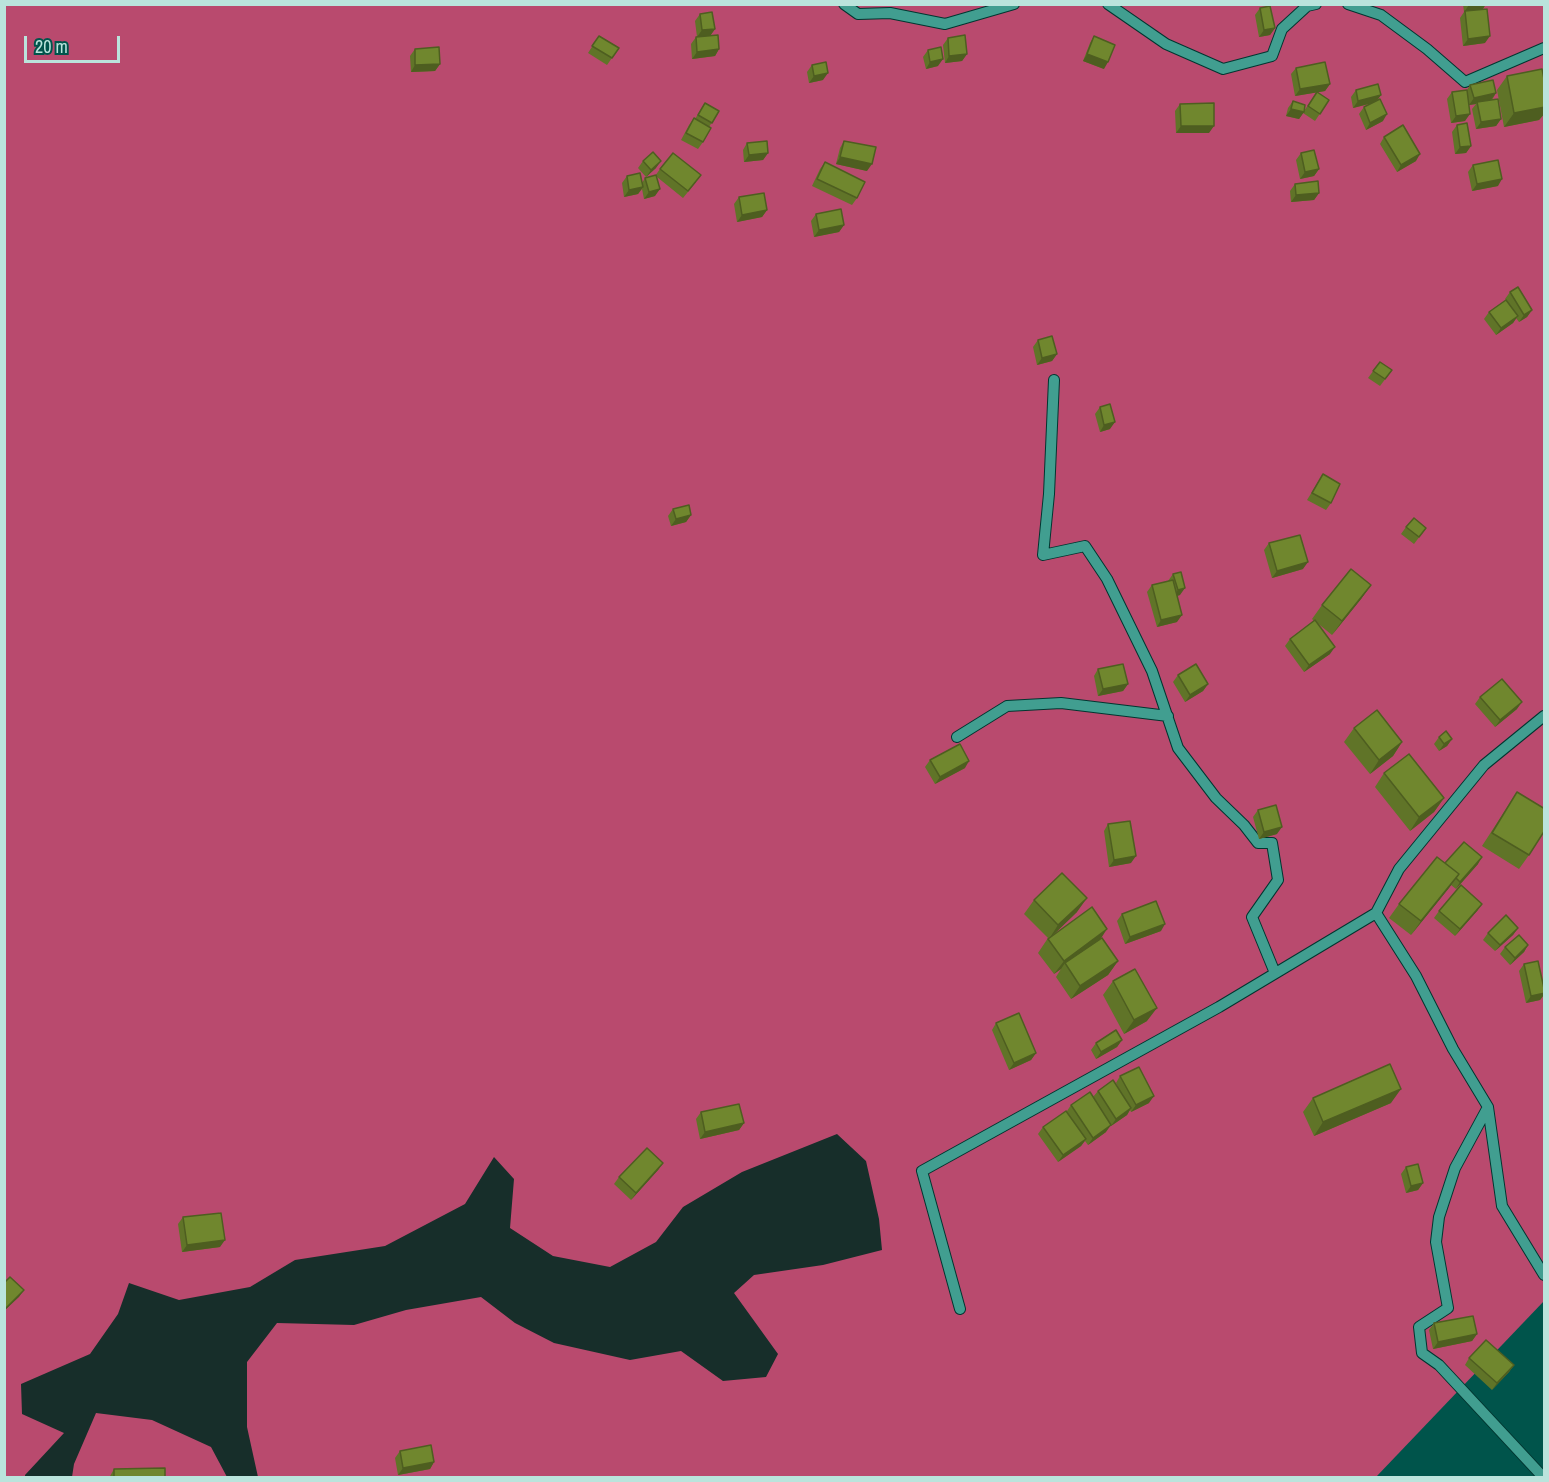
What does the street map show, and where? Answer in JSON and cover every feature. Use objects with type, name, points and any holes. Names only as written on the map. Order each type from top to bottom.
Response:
[{"type":"street","points":[[844,4],[858,14],[890,13],[945,24],[1014,4]]},
{"type":"street","points":[[1108,4],[1166,44],[1222,69],[1272,56],[1282,29],[1307,6],[1316,4]]},
{"type":"street","points":[[1348,4],[1381,15],[1427,49],[1465,82],[1545,48]]},
{"type":"street","points":[[1054,380],[1049,494],[1043,555],[1085,546],[1107,579],[1152,671],[1178,748],[1216,798],[1244,825],[1258,843],[1272,843],[1278,880],[1252,917],[1275,973]]},
{"type":"street","points":[[957,737],[1007,706],[1061,703],[1168,716]]},
{"type":"street","points":[[960,1309],[922,1171],[1275,973],[1376,913],[1399,869],[1484,765],[1545,716]]},
{"type":"street","points":[[1376,913],[1416,976],[1453,1049],[1488,1107],[1502,1206],[1545,1275]]},
{"type":"street","points":[[1488,1107],[1455,1168],[1439,1216],[1436,1242],[1448,1308],[1419,1327],[1422,1353],[1438,1365],[1544,1478]]},
{"type":"shaded area","points":[[5,5],[1544,5],[1544,1301],[1376,1477],[5,1478]]},
{"type":"water","points":[[837,1134],[866,1161],[879,1219],[882,1250],[823,1265],[754,1275],[734,1293],[778,1354],[766,1377],[723,1381],[681,1351],[630,1360],[554,1343],[515,1323],[481,1297],[406,1310],[354,1325],[277,1323],[247,1362],[247,1427],[258,1477],[227,1477],[211,1447],[152,1420],[96,1413],[74,1464],[72,1477],[25,1477],[64,1433],[22,1414],[21,1384],[90,1354],[118,1314],[129,1283],[179,1300],[250,1287],[295,1260],[385,1246],[465,1204],[494,1157],[514,1179],[510,1228],[553,1256],[610,1267],[656,1242],[683,1207],[742,1172]]},
{"type":"building","points":[[1270,6],[1275,28],[1264,30],[1260,8]]},
{"type":"building","points":[[1487,9],[1490,36],[1468,39],[1465,11]]},
{"type":"building","points":[[712,12],[715,29],[702,30],[700,14]]},
{"type":"building","points":[[718,35],[719,49],[697,52],[696,37]]},
{"type":"building","points":[[965,35],[967,54],[949,56],[948,38]]},
{"type":"building","points":[[599,36],[619,48],[612,58],[592,46]]},
{"type":"building","points":[[1094,36],[1115,45],[1108,62],[1087,54]]},
{"type":"building","points":[[439,47],[440,64],[415,65],[415,49]]},
{"type":"building","points":[[941,47],[943,59],[930,62],[928,50]]},
{"type":"building","points":[[826,62],[828,73],[814,76],[812,65]]},
{"type":"building","points":[[1325,62],[1330,84],[1300,89],[1296,68]]},
{"type":"building","points":[[1542,69],[1545,84],[1545,107],[1514,113],[1507,76]]},
{"type":"building","points":[[1493,80],[1496,93],[1474,98],[1470,85]]},
{"type":"building","points":[[1378,84],[1381,95],[1358,101],[1356,90]]},
{"type":"building","points":[[1467,90],[1470,114],[1456,116],[1452,92]]},
{"type":"building","points":[[1317,92],[1329,100],[1320,114],[1308,106]]},
{"type":"building","points":[[1380,99],[1387,114],[1370,123],[1364,107]]},
{"type":"building","points":[[1498,99],[1501,119],[1481,122],[1477,102]]},
{"type":"building","points":[[1293,101],[1305,105],[1304,112],[1291,109]]},
{"type":"building","points":[[705,103],[719,111],[712,123],[698,115]]},
{"type":"building","points":[[1214,103],[1214,126],[1181,126],[1180,104]]},
{"type":"building","points":[[694,118],[711,128],[703,142],[686,133]]},
{"type":"building","points":[[1467,123],[1471,146],[1460,147],[1457,125]]},
{"type":"building","points":[[1403,125],[1420,154],[1401,165],[1384,137]]},
{"type":"building","points":[[767,141],[768,153],[749,155],[747,143]]},
{"type":"building","points":[[844,141],[876,147],[872,164],[840,157]]},
{"type":"building","points":[[1314,150],[1319,169],[1305,172],[1301,153]]},
{"type":"building","points":[[653,152],[661,161],[651,170],[643,161]]},
{"type":"building","points":[[673,153],[701,175],[688,191],[660,169]]},
{"type":"building","points":[[1498,160],[1502,179],[1477,184],[1473,165]]},
{"type":"building","points":[[825,162],[865,182],[857,198],[817,179]]},
{"type":"building","points":[[640,173],[643,187],[629,190],[627,176]]},
{"type":"building","points":[[656,175],[660,189],[649,192],[645,178]]},
{"type":"building","points":[[1318,181],[1319,193],[1296,195],[1295,184]]},
{"type":"building","points":[[764,193],[767,210],[742,215],[739,197]]},
{"type":"building","points":[[841,209],[844,225],[819,230],[816,214]]},
{"type":"building","points":[[1518,287],[1532,310],[1524,315],[1510,292]]},
{"type":"building","points":[[1506,300],[1518,316],[1501,328],[1489,312]]},
{"type":"building","points":[[1052,336],[1057,354],[1042,358],[1038,340]]},
{"type":"building","points":[[1380,362],[1392,370],[1385,379],[1373,371]]},
{"type":"building","points":[[1110,404],[1115,422],[1104,425],[1100,407]]},
{"type":"building","points":[[1323,474],[1340,484],[1331,503],[1312,493]]},
{"type":"building","points":[[689,505],[691,515],[676,519],[673,509]]},
{"type":"building","points":[[1414,518],[1426,528],[1419,537],[1406,527]]},
{"type":"building","points":[[1300,535],[1308,562],[1277,571],[1269,543]]},
{"type":"building","points":[[1351,569],[1371,585],[1342,621],[1322,605]]},
{"type":"building","points":[[1181,572],[1185,588],[1178,590],[1173,574]]},
{"type":"building","points":[[1173,580],[1182,615],[1161,620],[1152,585]]},
{"type":"building","points":[[1315,620],[1335,647],[1309,665],[1290,639]]},
{"type":"building","points":[[1123,664],[1128,684],[1103,689],[1098,669]]},
{"type":"building","points":[[1196,664],[1208,684],[1190,695],[1178,675]]},
{"type":"building","points":[[1502,679],[1522,702],[1500,720],[1480,697]]},
{"type":"building","points":[[1377,710],[1402,742],[1379,760],[1354,728]]},
{"type":"building","points":[[1446,731],[1452,739],[1444,744],[1439,737]]},
{"type":"building","points":[[960,744],[969,761],[940,777],[930,760]]},
{"type":"building","points":[[1409,754],[1444,798],[1419,817],[1384,773]]},
{"type":"building","points":[[1517,792],[1545,809],[1545,830],[1529,855],[1492,833]]},
{"type":"building","points":[[1276,805],[1282,827],[1264,832],[1258,810]]},
{"type":"building","points":[[1130,821],[1136,856],[1114,860],[1108,824]]},
{"type":"building","points":[[1464,842],[1482,857],[1460,882],[1456,878],[1459,874],[1445,863]]},
{"type":"building","points":[[1437,857],[1459,874],[1421,921],[1399,904]]},
{"type":"building","points":[[1062,873],[1087,898],[1058,925],[1034,900]]},
{"type":"building","points":[[1461,885],[1482,904],[1460,929],[1439,911]]},
{"type":"building","points":[[1156,901],[1165,924],[1130,937],[1122,914]]},
{"type":"building","points":[[1092,907],[1107,929],[1064,961],[1048,939]]},
{"type":"building","points":[[1506,915],[1518,928],[1500,945],[1488,933]]},
{"type":"building","points":[[1519,935],[1528,945],[1515,958],[1505,947]]},
{"type":"building","points":[[1102,938],[1118,961],[1080,986],[1065,963]]},
{"type":"building","points":[[1538,961],[1545,993],[1531,996],[1524,964]]},
{"type":"building","points":[[1135,969],[1157,1008],[1134,1020],[1113,981]]},
{"type":"building","points":[[1019,1013],[1036,1053],[1014,1063],[996,1023]]},
{"type":"building","points":[[1116,1030],[1122,1040],[1101,1052],[1096,1043]]},
{"type":"building","points":[[1390,1064],[1401,1089],[1323,1122],[1313,1098]]},
{"type":"building","points":[[1139,1067],[1154,1096],[1136,1105],[1120,1076]]},
{"type":"building","points":[[1113,1080],[1131,1108],[1116,1119],[1098,1091]]},
{"type":"building","points":[[1090,1092],[1111,1125],[1093,1138],[1071,1105]]},
{"type":"building","points":[[739,1104],[744,1123],[705,1132],[701,1112]]},
{"type":"building","points":[[1066,1111],[1086,1139],[1063,1155],[1043,1127]]},
{"type":"building","points":[[647,1148],[663,1163],[636,1193],[619,1177]]},
{"type":"building","points":[[1418,1164],[1423,1183],[1411,1186],[1406,1167]]},
{"type":"building","points":[[221,1213],[225,1240],[187,1245],[183,1217]]},
{"type":"building","points":[[10,1277],[24,1290],[6,1308],[4,1307],[4,1283]]},
{"type":"building","points":[[1473,1316],[1477,1334],[1438,1342],[1434,1323]]},
{"type":"building","points":[[1486,1340],[1514,1365],[1497,1383],[1469,1358]]},
{"type":"building","points":[[431,1445],[434,1462],[403,1468],[400,1451]]},
{"type":"building","points":[[165,1468],[165,1478],[114,1478],[114,1469]]}]
